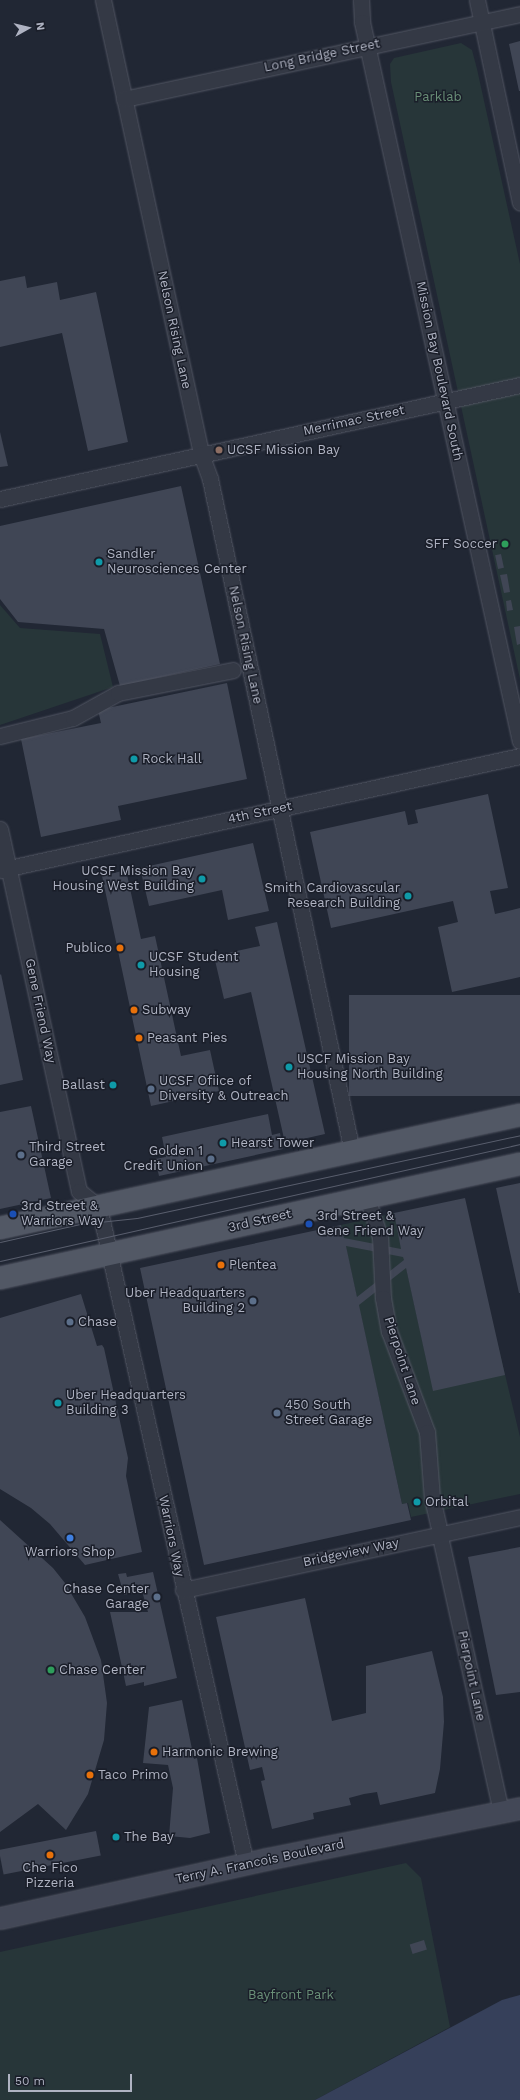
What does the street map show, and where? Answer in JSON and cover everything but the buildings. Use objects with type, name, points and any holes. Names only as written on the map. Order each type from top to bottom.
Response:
[{"type":"main road","points":[[0,1228],[520,1115]]},
{"type":"main road","name":"3rd Street","points":[[0,1278],[520,1164]]},
{"type":"street","name":"Nelson Rising Lane","points":[[103,0],[201,454],[210,479],[352,1152]]},
{"type":"street","name":"Mission Bay Boulevard South","points":[[361,0],[360,10],[520,741]]},
{"type":"street","points":[[477,0],[520,202]]},
{"type":"street","name":"Long Bridge Street","points":[[124,99],[368,45],[520,14]]},
{"type":"street","name":"Merrimac Street","points":[[0,499],[520,384]]},
{"type":"street","points":[[0,736],[74,718],[118,693],[233,670]]},
{"type":"street","name":"4th Street","points":[[4,869],[520,756]]},
{"type":"street","name":"Gene Friend Way","points":[[0,829],[4,869],[79,1190],[99,1207]]},
{"type":"street","name":"Pierpoint Lane","points":[[366,1198],[380,1237],[383,1298],[389,1331],[428,1432],[432,1498],[438,1525]]},
{"type":"street","name":"Warriors Way","points":[[99,1207],[183,1590],[246,1864]]},
{"type":"street","name":"Bridgeview Way","points":[[183,1590],[520,1516]]},
{"type":"street","name":"Pierpoint Lane","points":[[441,1541],[510,1810]]},
{"type":"street","name":"Terry A. Francois Boulevard","points":[[0,1918],[246,1864],[510,1810]]},
{"type":"green space","name":"Parklab","points":[[461,43],[472,50],[520,264],[520,679],[391,82],[390,64],[394,58]]},
{"type":"green space","points":[[0,605],[20,628],[100,634],[113,687],[0,725]]},
{"type":"green space","points":[[394,1213],[426,1357],[497,1341],[520,1437],[520,1494],[411,1517],[408,1503],[402,1504],[341,1225]]},
{"type":"green space","name":"Bayfront Park","points":[[406,1863],[421,1878],[450,2027],[315,2100],[0,2100],[0,1952]]},
{"type":"water","points":[[520,1995],[520,2100],[315,2100],[502,2000]]},
{"type":"tram line","points":[[0,1242],[80,1224],[137,1218],[520,1135]]},
{"type":"tram line","points":[[0,1261],[520,1144]]},
{"type":"place","name":"UCSF Mission Bay","points":[[219,450]]},
{"type":"place","name":"SFF Soccer","points":[[505,544]]},
{"type":"place","name":"Sandler Neurosciences Center","points":[[99,562]]},
{"type":"place","name":"Rock Hall","points":[[134,759]]},
{"type":"place","name":"UCSF Mission Bay Housing West Building","points":[[202,879]]},
{"type":"place","name":"Smith Cardiovascular Research Building","points":[[408,896]]},
{"type":"place","name":"Publico","points":[[120,948]]},
{"type":"place","name":"UCSF Student Housing","points":[[141,965]]},
{"type":"place","name":"Subway","points":[[134,1010]]},
{"type":"place","name":"Peasant Pies","points":[[139,1038]]},
{"type":"place","name":"USCF Mission Bay Housing North Building","points":[[289,1067]]},
{"type":"place","name":"Ballast","points":[[113,1085]]},
{"type":"place","name":"UCSF Ofiice of Diversity & Outreach","points":[[151,1089]]},
{"type":"place","name":"Hearst Tower","points":[[223,1143]]},
{"type":"place","name":"Third Street Garage","points":[[21,1155]]},
{"type":"place","name":"Golden 1 Credit Union","points":[[211,1159]]},
{"type":"place","name":"3rd Street & Warriors Way","points":[[13,1214]]},
{"type":"place","name":"3rd Street & Gene Friend Way","points":[[309,1224]]},
{"type":"place","name":"Plentea","points":[[221,1265]]},
{"type":"place","name":"Uber Headquarters Building 2","points":[[253,1301]]},
{"type":"place","name":"Chase","points":[[70,1322]]},
{"type":"place","name":"Uber Headquarters Building 3","points":[[58,1403]]},
{"type":"place","name":"450 South Street Garage","points":[[277,1413]]},
{"type":"place","name":"Orbital","points":[[417,1502]]},
{"type":"place","name":"Warriors Shop","points":[[70,1538]]},
{"type":"place","name":"Chase Center Garage","points":[[157,1597]]},
{"type":"place","name":"Chase Center","points":[[51,1670]]},
{"type":"place","name":"Harmonic Brewing","points":[[154,1752]]},
{"type":"place","name":"Taco Primo","points":[[90,1775]]},
{"type":"place","name":"The Bay","points":[[116,1837]]},
{"type":"place","name":"Che Fico Pizzeria","points":[[50,1855]]}]
